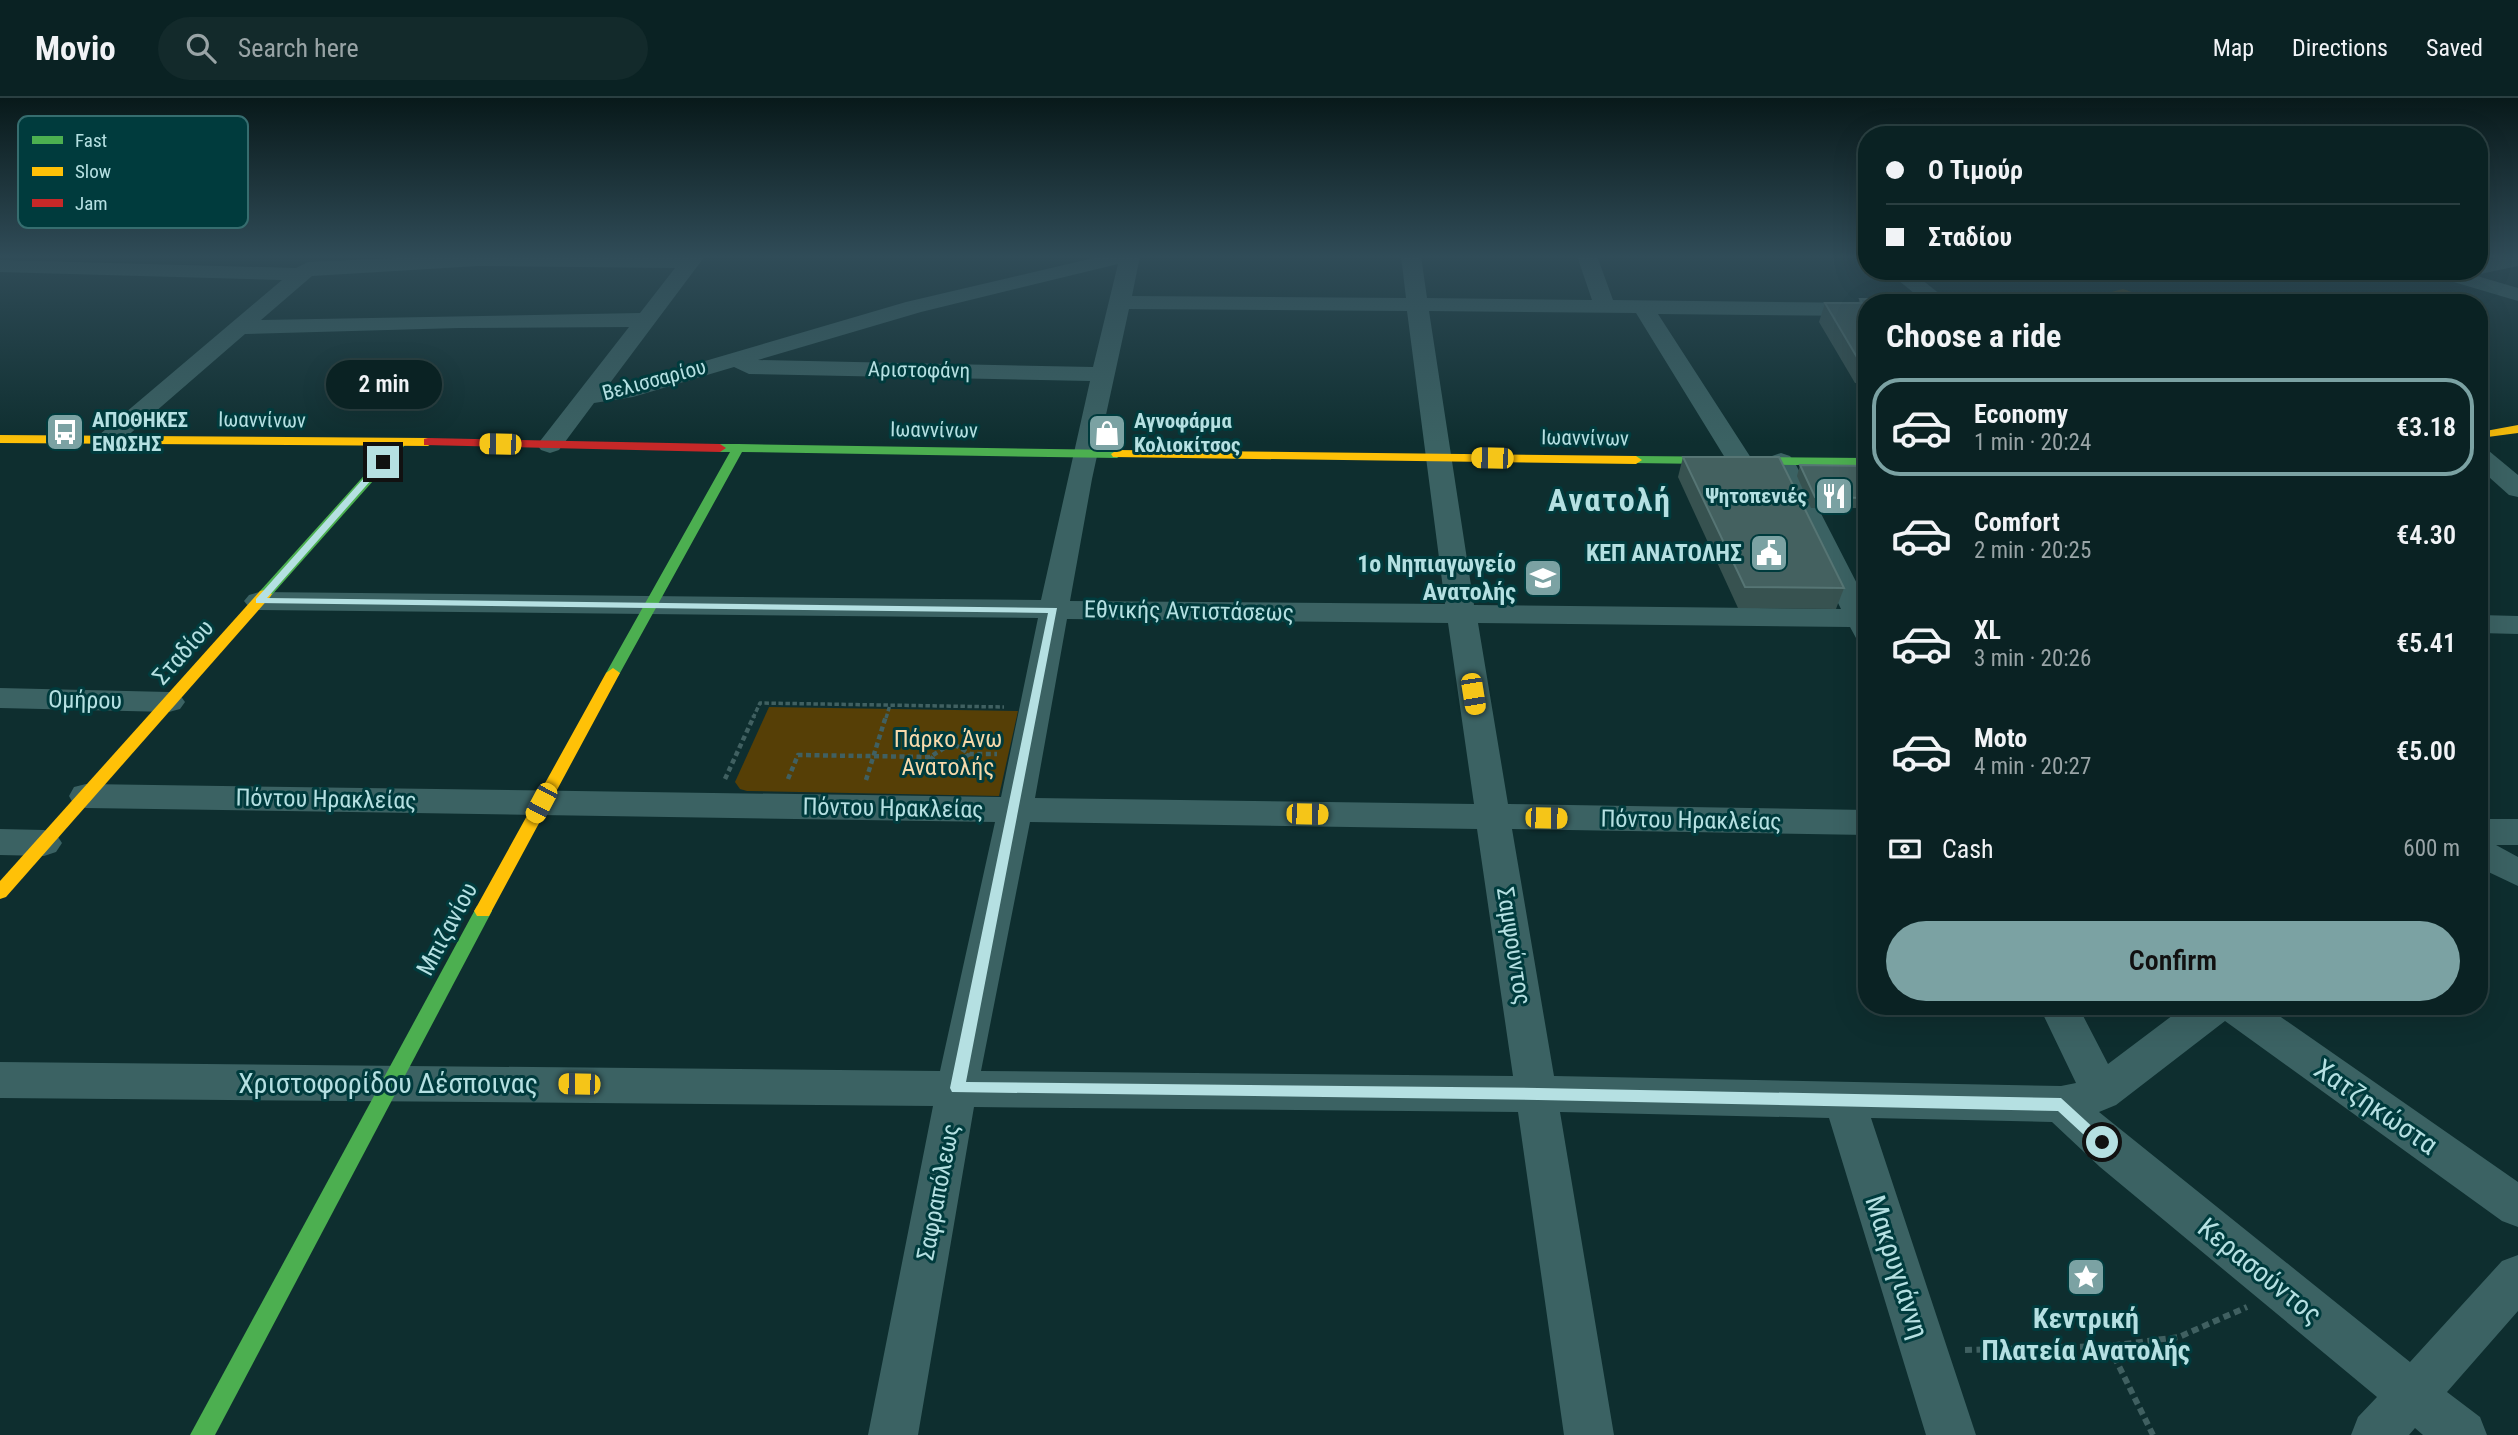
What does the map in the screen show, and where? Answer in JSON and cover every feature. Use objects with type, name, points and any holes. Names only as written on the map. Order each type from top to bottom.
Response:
[{"type":"main road","points":[[2488,434],[2518,429]]},
{"type":"main road","name":"Ιωαννίνων","points":[[0,439],[1858,462]]},
{"type":"main road","name":"Σταδίου","points":[[0,892],[401,442]]},
{"type":"main road","name":"Μπιζανίου","points":[[202,1435],[541,803],[738,448]]},
{"type":"street","points":[[108,440],[250,318]]},
{"type":"street","name":"Βελισσαρίου","points":[[587,397],[625,392],[874,318]]},
{"type":"street","name":"Σαφραπόλεως","points":[[893,1435],[957,1088],[1027,754],[1084,454],[1117,318]]},
{"type":"street","name":"Σαμψούντος","points":[[1419,318],[1437,458],[1589,1435]]},
{"type":"street","points":[[1650,318],[1740,461]]},
{"type":"street","points":[[240,327],[471,320],[646,320]]},
{"type":"street","points":[[550,445],[646,320]]},
{"type":"street","name":"Αριστοφάνη","points":[[737,358],[749,367],[1104,374]]},
{"type":"street","points":[[1781,461],[1858,609]]},
{"type":"street","points":[[2488,463],[2518,489]]},
{"type":"street","name":"Εθνικής Αντιστάσεως","points":[[259,601],[1461,614],[1858,622]]},
{"type":"street","points":[[2488,624],[2518,625]]},
{"type":"street","name":"Ομήρου","points":[[0,698],[169,702]]},
{"type":"street","name":"Πόντου Ηρακλείας","points":[[86,796],[1858,822]]},
{"type":"street","points":[[2488,832],[2518,832]]},
{"type":"street","points":[[0,842],[44,843]]},
{"type":"street","points":[[2488,856],[2518,873]]},
{"type":"street","name":"Κερασούντος","points":[[2060,1015],[2081,1098],[2098,1139],[2462,1435]]},
{"type":"street","points":[[2081,1098],[2202,1015]]},
{"type":"street","name":"Χατζηκώστα","points":[[2247,1015],[2518,1207]]},
{"type":"street","name":"Χριστοφορίδου Δέσποινας","points":[[0,1080],[1538,1094],[1844,1100],[2081,1098]]},
{"type":"street","name":"Μακρυγιάννη","points":[[1844,1100],[1951,1435]]},
{"type":"street","points":[[2376,1435],[2518,1277]]},
{"type":"path","points":[[713,805],[760,703],[1035,708]]},
{"type":"path","points":[[858,807],[890,705]]},
{"type":"path","points":[[777,806],[798,755],[930,757],[952,743],[970,754],[1027,754]]},
{"type":"path","points":[[930,757],[946,769],[970,754]]},
{"type":"path","points":[[1965,1350],[2109,1346],[2160,1341],[2194,1332],[2259,1302]]},
{"type":"path","points":[[1960,1337],[1969,1363]]},
{"type":"path","points":[[2109,1346],[2153,1435]]},
{"type":"green space","name":"Πάρκο Άνω Ανατολής","points":[[769,707],[1018,711],[999,796],[740,789],[735,782]]},
{"type":"building","points":[[1834,318],[1858,318],[1858,359]]},
{"type":"building","points":[[1683,457],[1779,457],[1844,588],[1745,587]]},
{"type":"building","points":[[1800,465],[1858,466],[1858,498],[1815,497]]},
{"type":"traffic: fast","points":[[265,594],[401,442]]},
{"type":"traffic: fast","points":[[720,448],[1117,454]]},
{"type":"traffic: fast","points":[[613,673],[738,448]]},
{"type":"traffic: fast","points":[[1636,460],[1858,462]]},
{"type":"traffic: fast","points":[[202,1435],[483,911]]},
{"type":"traffic: slow","points":[[2488,434],[2518,429]]},
{"type":"traffic: slow","points":[[0,439],[428,442]]},
{"type":"traffic: slow","points":[[1117,454],[1636,460]]},
{"type":"traffic: slow","points":[[0,892],[265,594]]},
{"type":"traffic: slow","points":[[483,911],[613,673]]},
{"type":"traffic: jam","points":[[428,442],[720,448]]},
{"type":"place","name":"ΑΠΟΘΗΚΕΣ ΕΝΩΣΗΣ","points":[[65,432]]},
{"type":"place","name":"Αγνοφάρμα Κολιοκίτσος","points":[[1107,433]]},
{"type":"place","name":"Ψητοπενιές","points":[[1834,496]]},
{"type":"place","name":"ΚΕΠ ΑΝΑΤΟΛΗΣ","points":[[1769,553]]},
{"type":"place","name":"1ο Νηπιαγωγείο Ανατολής","points":[[1543,578]]},
{"type":"place","name":"Κεντρική Πλατεία Ανατολής","points":[[2086,1277]]},
{"type":"district","name":"Ανατολή","points":[[1610,500]]},
{"type":"route","points":[[383,462],[259,601],[1054,610],[1027,754],[957,1088],[1538,1094],[2061,1104],[2102,1142]]}]
